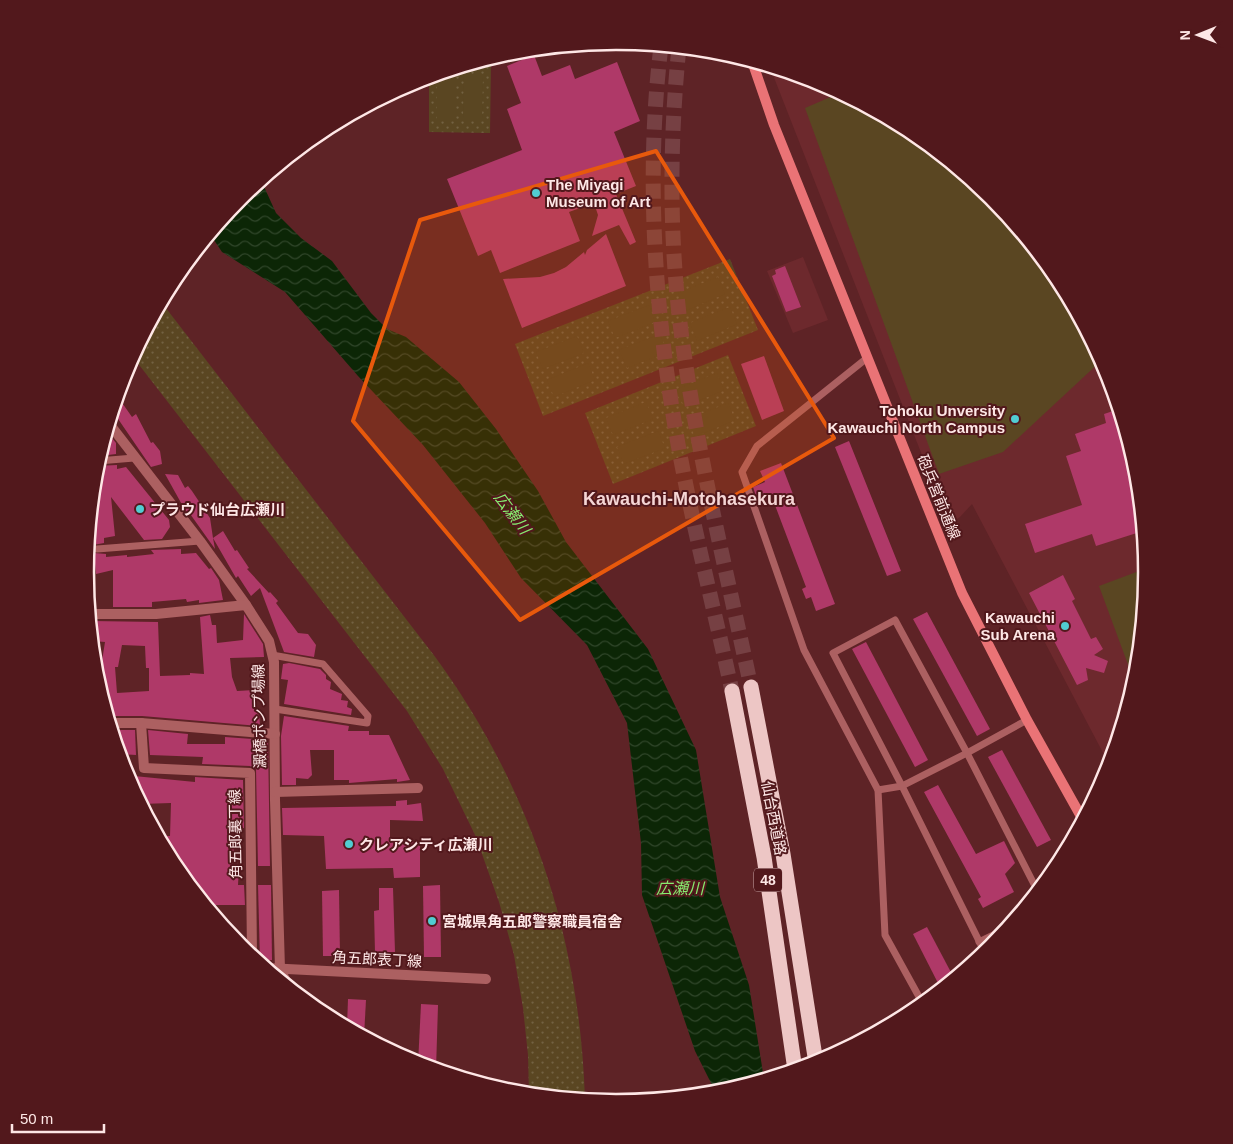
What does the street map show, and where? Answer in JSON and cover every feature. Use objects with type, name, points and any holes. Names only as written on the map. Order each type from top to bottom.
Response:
[{"type":"highway","name":"仙台西道路","points":[[751,687],[784,863],[815,1055]]},
{"type":"highway","name":"仙台西道路","points":[[732,691],[764,856],[794,1062]]},
{"type":"street","name":"砲兵営前通線","points":[[755,69],[774,125],[962,593],[1027,720],[1079,814]]},
{"type":"street","name":"澱橋ポンプ場線","points":[[114,431],[200,540],[269,641],[274,662],[275,792],[280,969]]},
{"type":"street","points":[[97,614],[156,614],[246,605]]},
{"type":"street","points":[[117,723],[141,723],[275,734]]},
{"type":"street","name":"角五郎裏丁線","points":[[141,723],[144,768],[250,773],[252,945]]},
{"type":"street","points":[[275,792],[418,788]]},
{"type":"street","name":"角五郎表丁線","points":[[280,969],[486,979]]},
{"type":"lane","points":[[867,358],[757,446],[742,472],[804,650],[878,790],[885,935],[919,997]]},
{"type":"lane","points":[[107,460],[134,458]]},
{"type":"lane","points":[[97,549],[200,540]]},
{"type":"lane","points":[[981,946],[902,786],[833,653],[895,620],[1034,885]]},
{"type":"lane","points":[[272,655],[323,664],[368,716],[367,723],[275,709]]},
{"type":"lane","points":[[878,790],[902,786],[967,754],[1027,720]]},
{"type":"lane","points":[[979,942],[990,937]]},
{"type":"highlighted area","points":[[656,151],[834,438],[520,620],[353,421],[420,220]]},
{"type":"shaded area","points":[[491,66],[490,133],[429,132],[429,86]]},
{"type":"shaded area","name":"Tohoku Unversity Kawauchi North Campus","points":[[773,75],[816,90],[878,120],[907,138],[961,180],[986,203],[1031,254],[1069,311],[1085,341],[1111,404],[1121,437],[1134,504],[1137,538],[1137,606],[1134,640],[1121,707],[1105,756],[972,504],[960,517],[949,524]]},
{"type":"shaded area","points":[[456,76],[456,119],[437,119],[437,82]]},
{"type":"shaded area","points":[[464,76],[483,76],[482,119],[463,119]]},
{"type":"shaded area","points":[[831,97],[878,120],[934,158],[986,203],[1009,228],[1031,254],[1069,311],[1096,366],[1003,452],[939,474],[805,108]]},
{"type":"shaded area","points":[[803,257],[828,320],[793,333],[767,271]]},
{"type":"shaded area","points":[[730,259],[758,330],[543,416],[515,344]]},
{"type":"shaded area","points":[[718,277],[725,294],[685,311],[678,293]]},
{"type":"shaded area","points":[[649,305],[655,322],[615,338],[608,321]]},
{"type":"shaded area","points":[[730,307],[737,324],[697,341],[690,323]]},
{"type":"shaded area","points":[[166,308],[433,654],[467,704],[497,756],[522,810],[544,865],[560,922],[573,980],[581,1039],[585,1093],[529,1087],[528,1055],[523,1008],[514,955],[499,902],[476,837],[443,769],[407,711],[138,363]]},
{"type":"shaded area","points":[[660,334],[667,352],[627,368],[619,350]]},
{"type":"shaded area","points":[[577,336],[584,353],[543,369],[536,352]]},
{"type":"shaded area","points":[[728,355],[756,426],[613,484],[585,413]]},
{"type":"shaded area","points":[[588,363],[595,380],[554,397],[547,380]]},
{"type":"shaded area","points":[[717,373],[724,390],[684,407],[677,389]]},
{"type":"shaded area","points":[[646,402],[653,419],[613,435],[606,418]]},
{"type":"shaded area","points":[[728,403],[735,420],[695,437],[688,419]]},
{"type":"shaded area","points":[[658,431],[665,448],[624,464],[617,447]]},
{"type":"shaded area","points":[[1138,571],[1134,640],[1129,668],[1099,586]]},
{"type":"water","name":"広瀬川","points":[[264,187],[276,213],[301,238],[332,261],[371,313],[387,329],[406,337],[459,382],[496,429],[538,491],[566,542],[648,649],[696,750],[720,897],[749,985],[763,1073],[712,1085],[695,1051],[642,895],[641,843],[627,723],[587,645],[521,578],[485,523],[423,445],[358,376],[285,292],[222,252],[214,240],[247,203]]},
{"type":"building","name":"The Miyagi Museum of Art","points":[[535,56],[542,76],[570,65],[575,79],[617,62],[640,121],[614,132],[636,186],[616,194],[636,242],[630,245],[619,225],[592,236],[598,215],[594,203],[569,212],[580,241],[500,273],[491,250],[478,256],[447,179],[522,150],[507,109],[521,103],[507,66]]},
{"type":"building","points":[[606,234],[626,286],[522,328],[503,279],[540,277],[554,273],[566,267],[584,252],[585,255],[587,250]]},
{"type":"building","points":[[785,266],[801,307],[786,312],[772,276],[776,274],[775,270]]},
{"type":"building","points":[[764,356],[784,411],[762,420],[741,364]]},
{"type":"building","points":[[122,403],[132,417],[136,414],[151,443],[153,442],[160,451],[162,464],[151,467],[118,418]]},
{"type":"building","points":[[1113,411],[1121,437],[1134,504],[1137,533],[1096,546],[1092,534],[1035,553],[1025,524],[1082,505],[1066,456],[1081,451],[1075,434],[1106,423],[1104,414]]},
{"type":"building","points":[[112,438],[116,443],[116,454],[108,455]]},
{"type":"building","points":[[849,441],[901,571],[887,576],[835,447]]},
{"type":"building","points":[[781,463],[835,604],[816,611],[811,597],[806,599],[802,589],[806,587],[773,500],[759,505],[753,487],[765,482],[760,471]]},
{"type":"building","name":"プラウド仙台広瀬川","points":[[117,465],[117,469],[126,467],[169,520],[170,527],[162,539],[144,540],[111,497],[115,536],[104,538],[104,543],[96,545],[99,504],[106,466]]},
{"type":"building","points":[[165,474],[178,475],[185,488],[188,486],[210,518],[215,549],[188,511],[186,512]]},
{"type":"building","points":[[223,531],[235,551],[237,550],[249,568],[247,569],[278,601],[276,603],[298,633],[308,634],[316,645],[314,657],[284,652],[260,588],[251,596],[238,576],[236,578],[213,538]]},
{"type":"building","points":[[181,549],[181,554],[196,553],[209,569],[211,568],[219,580],[223,600],[199,603],[199,600],[187,602],[186,599],[152,602],[152,607],[113,607],[113,570],[96,574],[95,553],[106,554],[106,557],[127,555],[127,557],[154,554],[151,550]]},
{"type":"building","name":"Kawauchi Sub Arena","points":[[1063,575],[1075,599],[1072,601],[1091,639],[1096,637],[1103,649],[1094,655],[1108,661],[1104,673],[1086,668],[1088,680],[1077,685],[1029,593]]},
{"type":"building","points":[[927,612],[990,729],[977,736],[913,619]]},
{"type":"building","points":[[244,614],[263,644],[264,657],[230,658],[232,677],[237,691],[254,690],[255,711],[259,711],[260,726],[142,716],[115,716],[102,659],[105,642],[99,642],[97,621],[158,622],[160,676],[190,675],[190,673],[204,674],[200,617],[210,615],[212,625],[216,625],[217,643],[243,640]],"holes":[[[122,645],[145,646],[146,668],[149,668],[149,691],[117,693],[115,667],[118,667]]]},
{"type":"building","points":[[866,642],[928,760],[915,767],[852,649]]},
{"type":"building","points":[[289,663],[320,669],[326,675],[326,679],[331,682],[330,689],[342,694],[341,700],[348,701],[347,707],[352,709],[351,715],[284,704],[288,680],[281,679],[283,664]]},
{"type":"building","points":[[284,716],[349,726],[348,731],[369,731],[369,735],[389,735],[410,780],[397,782],[397,779],[349,783],[349,780],[334,780],[334,750],[310,750],[312,775],[308,779],[296,778],[296,785],[282,785],[281,736]]},
{"type":"building","points":[[119,730],[135,730],[136,755],[127,754]]},
{"type":"building","points":[[148,730],[188,734],[187,744],[225,744],[225,737],[268,740],[270,866],[258,866],[256,769],[250,766],[202,764],[203,757],[150,755]]},
{"type":"building","points":[[1002,750],[1051,840],[1037,847],[988,757]]},
{"type":"building","points":[[136,776],[195,782],[195,777],[243,780],[244,828],[229,828],[230,845],[234,848],[232,867],[239,868],[238,885],[244,885],[245,905],[215,905],[202,890],[167,838],[170,836],[171,803],[148,804]]},
{"type":"building","points":[[938,785],[976,854],[1004,841],[1015,863],[1005,874],[1014,892],[983,908],[978,899],[981,897],[924,792]]},
{"type":"building","name":"クレアシティ広瀬川","points":[[407,800],[407,805],[421,803],[423,821],[390,820],[390,842],[420,842],[420,877],[394,878],[393,868],[326,869],[324,836],[283,835],[282,808],[396,806],[396,801]]},
{"type":"building","points":[[258,885],[271,885],[272,960],[268,960],[260,953]]},
{"type":"building","name":"宮城県角五郎警察職員宿舎","points":[[440,885],[441,957],[424,957],[423,886]]},
{"type":"building","points":[[379,888],[393,888],[395,952],[375,953],[374,911],[379,910]]},
{"type":"building","points":[[339,890],[340,956],[323,956],[322,891]]},
{"type":"building","points":[[927,927],[951,972],[938,983],[913,934]]},
{"type":"building","points":[[348,999],[366,1000],[364,1029],[347,1019]]},
{"type":"building","points":[[421,1004],[438,1005],[436,1061],[418,1055]]},
{"type":"tunnel","points":[[660,52],[656,95],[653,195],[658,295],[663,345],[684,475],[732,691]]},
{"type":"tunnel","points":[[678,53],[672,159],[673,234],[678,309],[697,432],[751,687]]},
{"type":"place","name":"The Miyagi Museum of Art","points":[[536,193]]},
{"type":"place","name":"Tohoku Unversity Kawauchi North Campus","points":[[1015,419]]},
{"type":"place","name":"プラウド仙台広瀬川","points":[[140,509]]},
{"type":"place","name":"Kawauchi Sub Arena","points":[[1065,626]]},
{"type":"place","name":"クレアシティ広瀬川","points":[[349,844]]},
{"type":"place","name":"宮城県角五郎警察職員宿舎","points":[[432,921]]},
{"type":"district","name":"Kawauchi-Motohasekura","points":[[689,499]]}]
